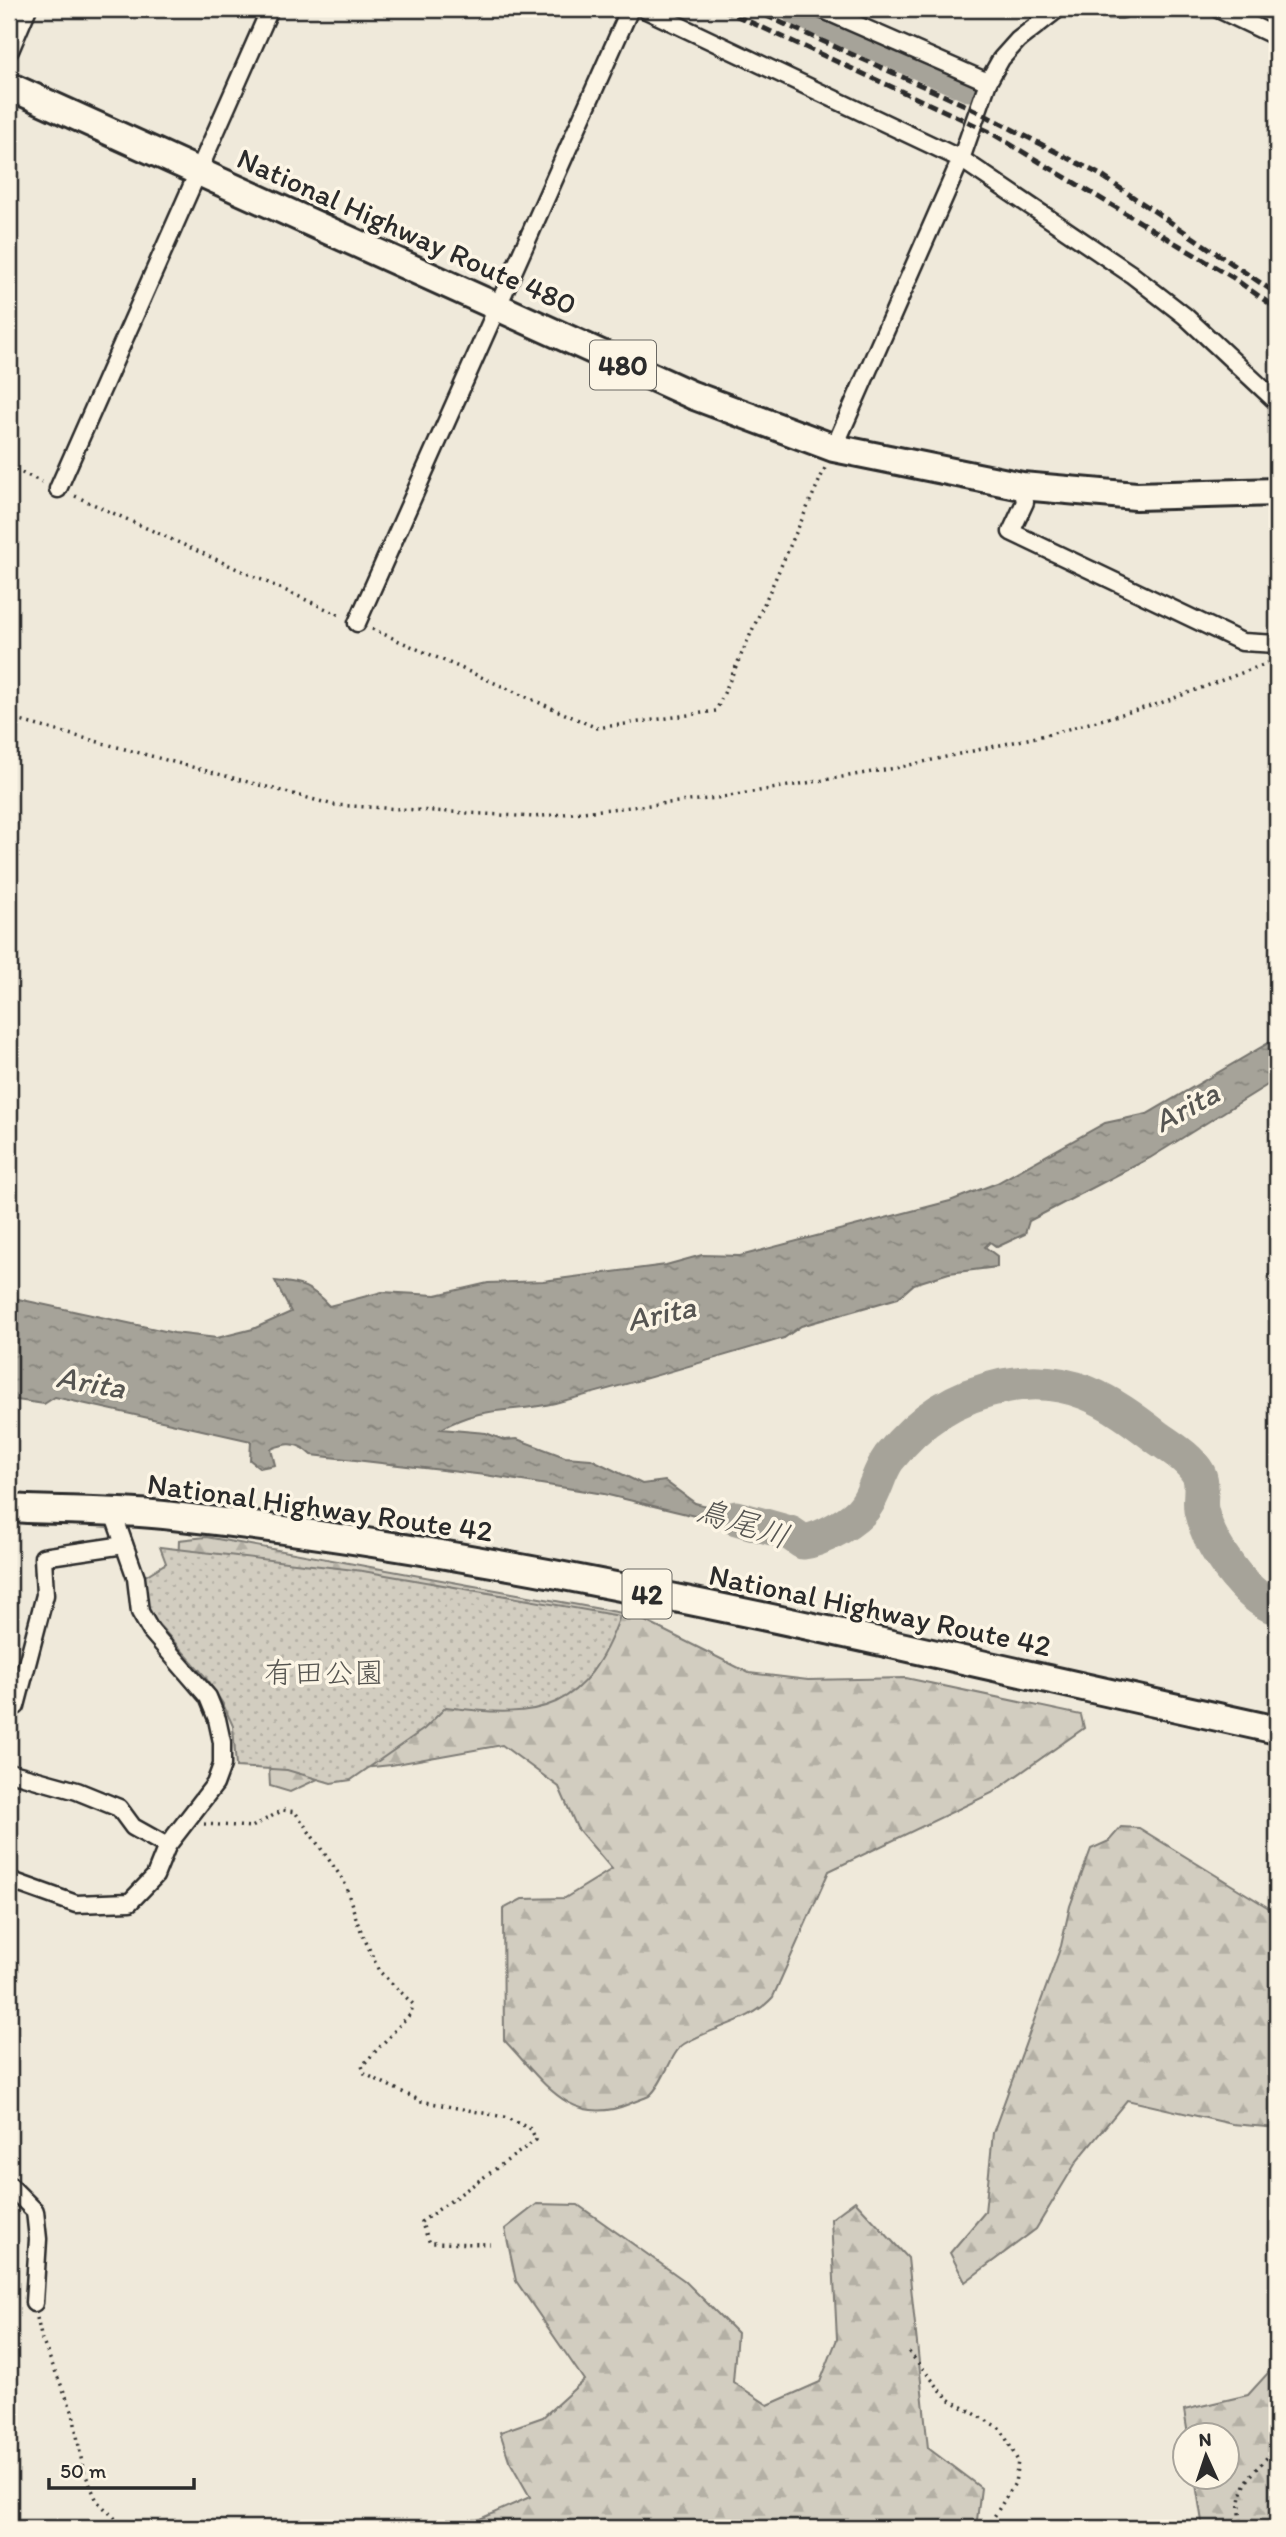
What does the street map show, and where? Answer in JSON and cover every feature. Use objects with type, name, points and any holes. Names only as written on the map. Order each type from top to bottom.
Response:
[{"type":"highway","name":"National Highway Route 480","points":[[9,86],[692,395],[834,448],[1022,486],[1136,496],[1277,492]]},
{"type":"highway","name":"National Highway Route 42","points":[[9,1508],[161,1515],[343,1538],[506,1566],[703,1605],[1277,1730]]},
{"type":"street","points":[[9,49],[26,9]]},
{"type":"street","points":[[58,489],[270,9]]},
{"type":"street","points":[[357,623],[630,9]]},
{"type":"street","points":[[644,9],[961,159],[1131,274],[1185,316],[1277,402]]},
{"type":"street","points":[[821,9],[988,82]]},
{"type":"street","points":[[834,448],[961,159],[988,82],[1001,59],[1017,40],[1058,9]]},
{"type":"street","points":[[1108,9],[1122,9]]},
{"type":"street","points":[[1218,9],[1277,37]]},
{"type":"street","points":[[1022,486],[1025,502],[1011,532],[1242,642],[1277,644]]},
{"type":"street","points":[[9,1881],[76,1904],[130,1902],[155,1876],[167,1846],[215,1784],[222,1765],[217,1718],[208,1697],[151,1631],[140,1612],[136,1578],[113,1513]]},
{"type":"street","points":[[9,1706],[16,1706],[45,1595],[43,1557],[124,1545]]},
{"type":"street","points":[[9,1772],[77,1791],[119,1808],[133,1827],[167,1846]]},
{"type":"street","points":[[9,2185],[35,2211],[38,2239],[34,2302]]},
{"type":"path","points":[[9,467],[597,728],[716,711],[834,448]]},
{"type":"path","points":[[9,718],[334,804],[534,817],[717,798],[896,768],[1050,734],[1158,704],[1277,659]]},
{"type":"path","points":[[185,1821],[223,1827],[252,1827],[283,1810],[295,1812],[344,1881],[358,1924],[379,1971],[413,2004],[411,2013],[362,2066],[365,2074],[421,2101],[504,2117],[531,2129],[536,2140],[421,2222],[430,2243],[490,2244]]},
{"type":"path","points":[[34,2302],[42,2340],[73,2413],[83,2469],[97,2501],[125,2528]]},
{"type":"path","points":[[909,2352],[947,2398],[1001,2429],[1018,2462],[1014,2483],[987,2528]]},
{"type":"path","points":[[1243,2528],[1237,2509],[1243,2487],[1277,2448]]},
{"type":"green space","points":[[206,1537],[633,1615],[749,1673],[808,1680],[906,1678],[1081,1715],[1084,1728],[992,1793],[829,1871],[773,1997],[764,2006],[742,2019],[684,2044],[649,2096],[608,2110],[590,2110],[573,2105],[558,2096],[504,2040],[503,1909],[522,1899],[565,1898],[612,1869],[577,1828],[559,1787],[502,1745],[391,1765],[335,1771],[290,1792],[270,1786],[267,1727],[178,1570],[179,1540]]},
{"type":"green space","name":"有田公園","points":[[160,1547],[363,1571],[620,1616],[607,1648],[592,1672],[575,1690],[556,1702],[534,1709],[508,1712],[446,1707],[424,1729],[351,1780],[331,1783],[287,1770],[236,1767],[233,1726],[223,1704],[204,1675],[151,1616],[144,1603],[142,1578],[166,1563]]},
{"type":"green space","points":[[1121,1827],[1139,1828],[1277,1913],[1277,2128],[1232,2124],[1127,2100],[1077,2161],[1036,2229],[965,2282],[950,2253],[985,2212],[993,2133],[1061,1946],[1070,1906],[1091,1849],[1109,1841]]},
{"type":"green space","points":[[855,2201],[908,2258],[928,2448],[981,2488],[976,2528],[459,2528],[530,2497],[509,2460],[500,2432],[543,2417],[584,2380],[516,2281],[505,2229],[537,2204],[578,2205],[685,2281],[737,2333],[733,2382],[768,2405],[820,2382],[837,2339],[831,2219]]},
{"type":"green space","points":[[1277,2363],[1277,2528],[1203,2528],[1197,2492],[1240,2492],[1240,2422],[1186,2422],[1184,2410],[1248,2395]]},
{"type":"water","name":"Arita","points":[[1277,1038],[1277,1079],[1150,1158],[1029,1221],[1025,1234],[997,1247],[990,1242],[985,1247],[997,1256],[997,1267],[949,1273],[914,1284],[898,1298],[801,1326],[784,1338],[670,1372],[555,1403],[471,1416],[441,1429],[486,1433],[504,1440],[517,1439],[565,1457],[591,1459],[642,1484],[665,1481],[695,1503],[729,1512],[758,1510],[787,1529],[769,1534],[604,1494],[485,1475],[312,1455],[293,1444],[271,1449],[275,1465],[260,1468],[250,1460],[251,1441],[55,1397],[44,1404],[9,1399],[9,1297],[174,1333],[217,1338],[253,1329],[291,1312],[275,1281],[305,1287],[329,1306],[382,1292],[436,1295],[488,1283],[543,1281],[666,1265],[702,1255],[740,1256],[950,1201],[997,1183],[1105,1123],[1147,1114]]},
{"type":"waterway","points":[[798,9],[969,84]]},
{"type":"waterway","name":"鳥尾川","points":[[736,1518],[790,1533],[803,1542],[819,1538],[838,1529],[861,1511],[889,1458],[913,1432],[940,1411],[986,1390],[1027,1383],[1048,1383],[1068,1387],[1105,1401],[1190,1463],[1200,1477],[1201,1510],[1211,1538],[1240,1581],[1277,1608]]},
{"type":"railway","points":[[722,9],[988,131],[1232,277],[1277,309]]},
{"type":"railway","points":[[751,9],[967,106],[1099,174],[1277,294]]}]
